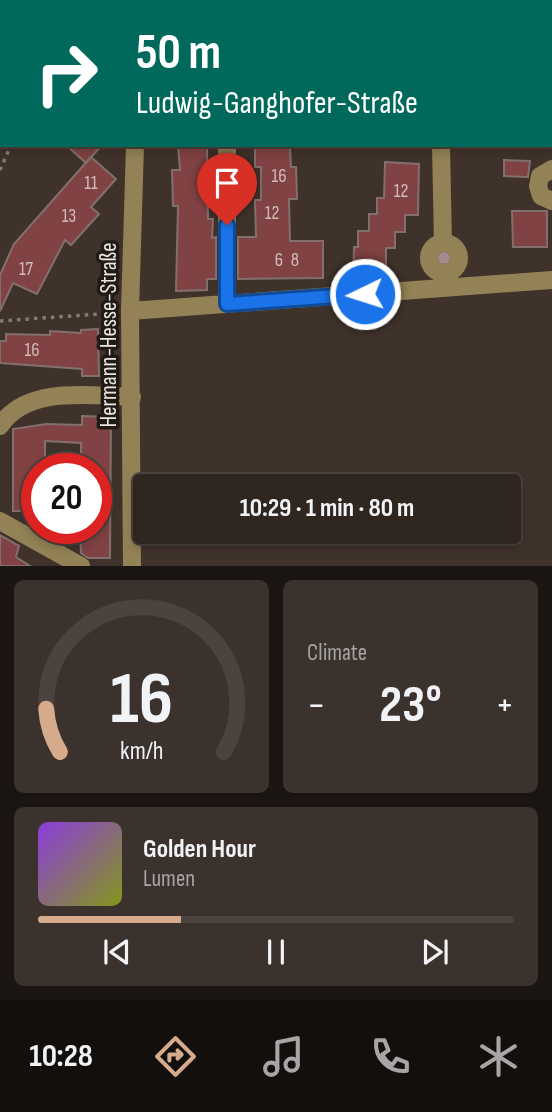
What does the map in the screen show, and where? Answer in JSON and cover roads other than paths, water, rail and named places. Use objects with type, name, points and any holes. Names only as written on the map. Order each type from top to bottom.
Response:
[{"type":"street","name":"Hermann-Hesse-Straße","points":[[132,566],[130,312],[135,147]]},
{"type":"street","points":[[227,147],[227,304]]},
{"type":"street","points":[[441,147],[443,243]]},
{"type":"street","points":[[552,169],[540,176],[538,186],[541,195],[552,201]]},
{"type":"street","points":[[130,312],[552,280]]},
{"type":"street","points":[[0,426],[8,414],[40,399],[73,395],[132,397]]},
{"type":"street","points":[[0,521],[81,566]]}]
